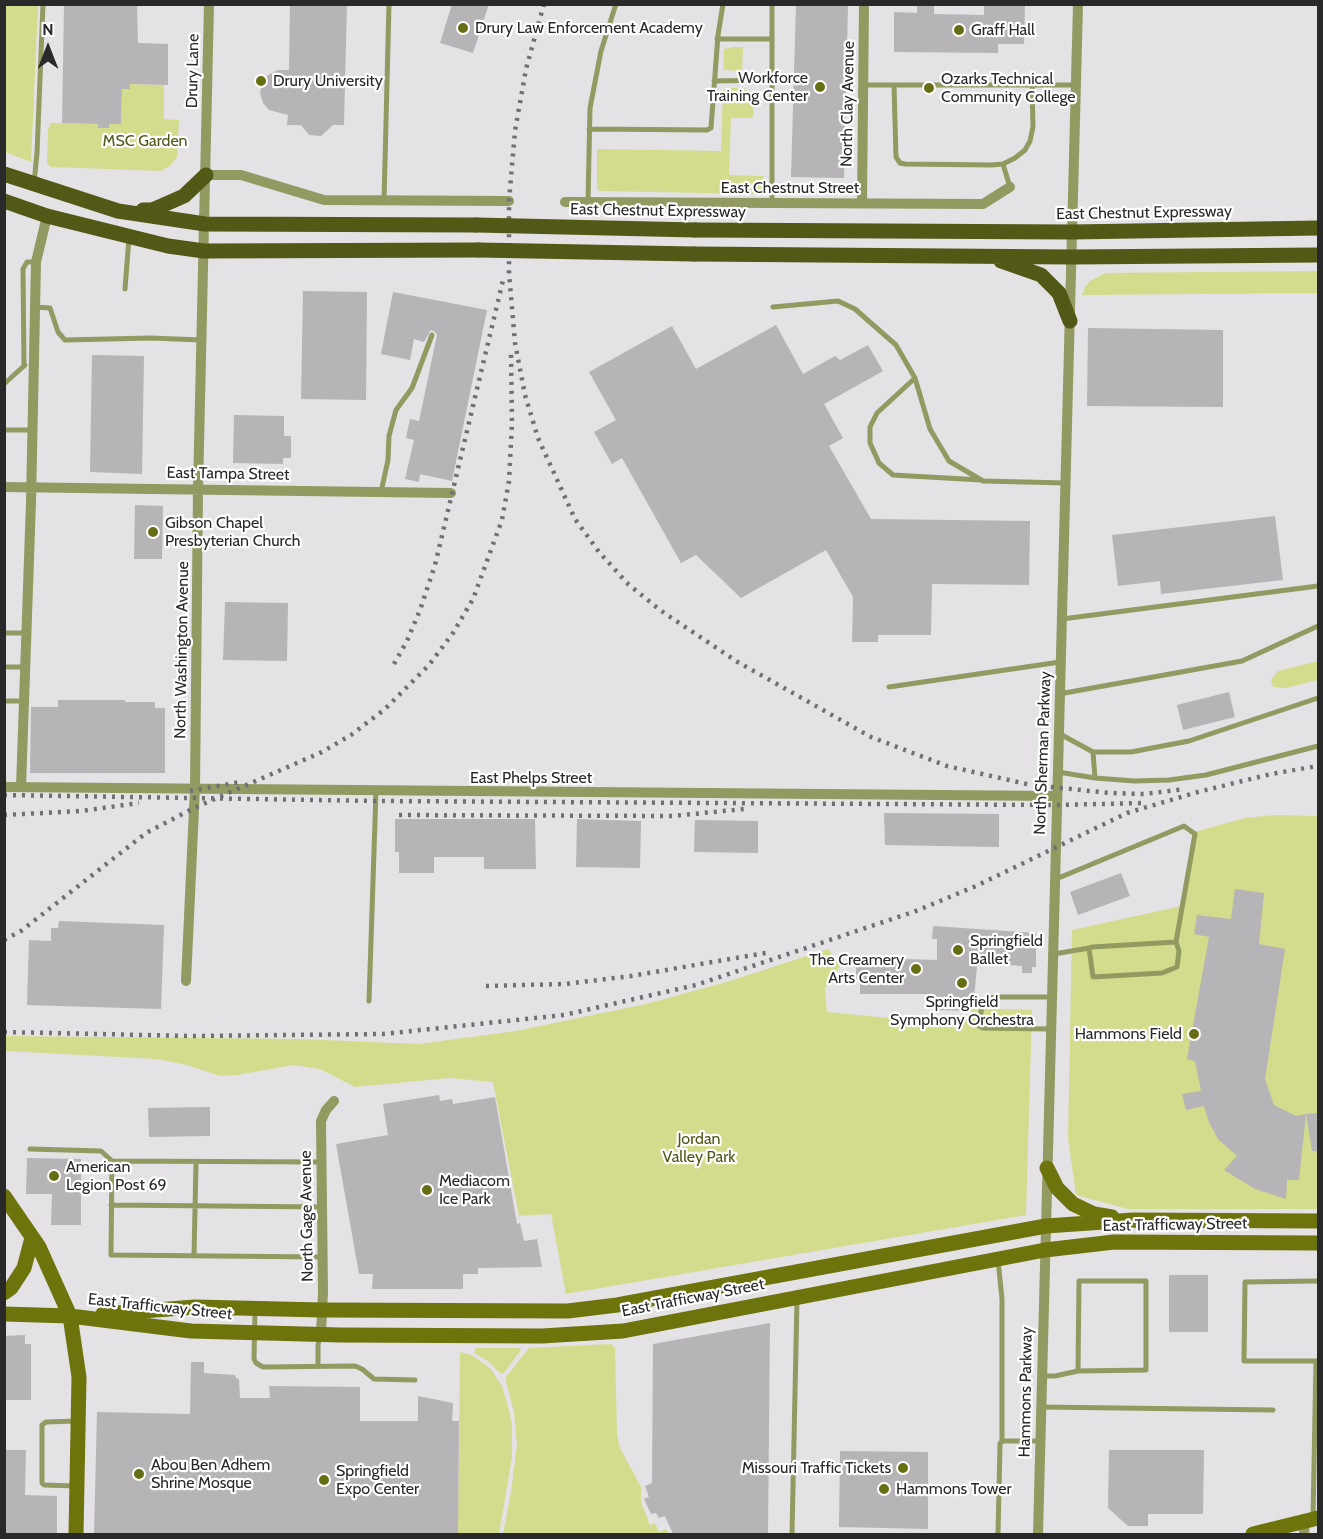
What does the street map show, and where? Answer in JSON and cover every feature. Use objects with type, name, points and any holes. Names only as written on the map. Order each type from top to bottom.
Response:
[{"type":"main road","name":"East Chestnut Expressway","points":[[4,174],[118,211],[205,224],[1072,232],[1318,228]]},
{"type":"main road","points":[[118,211],[153,210],[184,196],[206,175]]},
{"type":"main road","points":[[4,201],[47,216],[129,237],[204,251],[478,250],[990,257],[1318,255]]},
{"type":"main road","points":[[990,257],[1041,275],[1059,293],[1070,321]]},
{"type":"main road","points":[[1047,1168],[1057,1188],[1073,1204],[1094,1214],[1133,1220]]},
{"type":"main road","points":[[4,1196],[48,1264],[70,1316],[79,1377],[76,1534]]},
{"type":"main road","name":"East Trafficway Street","points":[[70,1316],[195,1307],[568,1311],[617,1305],[1046,1226],[1133,1220],[1318,1221]]},
{"type":"main road","points":[[4,1293],[11,1288],[24,1268],[32,1238]]},
{"type":"main road","name":"East Trafficway Street","points":[[4,1314],[70,1316],[192,1331],[542,1336],[622,1330],[1046,1250],[1114,1242],[1318,1243]]},
{"type":"main road","points":[[1253,1534],[1310,1523]]},
{"type":"street","name":"Drury Lane","points":[[206,175],[209,4]]},
{"type":"street","name":"North Clay Avenue","points":[[862,203],[864,4]]},
{"type":"street","name":"North Sherman Parkway","points":[[1046,1250],[1078,4]]},
{"type":"street","points":[[206,175],[241,175],[324,200],[509,201]]},
{"type":"street","name":"North Washington Avenue","points":[[186,981],[195,788],[198,489],[206,175]]},
{"type":"street","name":"East Chestnut Street","points":[[565,202],[983,204],[1010,187]]},
{"type":"street","points":[[21,787],[31,487],[32,430],[29,364],[35,307],[36,262],[47,216]]},
{"type":"street","name":"East Tampa Street","points":[[4,487],[451,492]]},
{"type":"street","name":"East Phelps Street","points":[[4,787],[1056,796]]},
{"type":"street","name":"North Gage Avenue","points":[[321,1334],[321,1121],[326,1110],[334,1101]]},
{"type":"street","name":"Hammons Parkway","points":[[1038,1534],[1046,1250]]},
{"type":"lane","points":[[34,184],[43,4]]},
{"type":"lane","points":[[384,201],[389,4]]},
{"type":"lane","points":[[588,202],[590,108],[601,51],[616,4]]},
{"type":"lane","points":[[589,129],[707,130],[711,128],[717,39],[723,4]]},
{"type":"lane","points":[[772,4],[772,203]]},
{"type":"lane","points":[[717,39],[772,39]]},
{"type":"lane","points":[[714,81],[772,80]]},
{"type":"lane","points":[[863,85],[1076,85]]},
{"type":"lane","points":[[894,85],[896,157],[900,163],[1003,164],[1025,150],[1030,141],[1033,127],[1032,85]]},
{"type":"lane","points":[[1003,164],[1010,187]]},
{"type":"lane","points":[[125,289],[129,237]]},
{"type":"lane","points":[[4,384],[29,364],[23,269],[27,262],[36,262]]},
{"type":"lane","points":[[773,306],[838,301],[855,309],[896,345],[915,378],[930,429],[949,461],[983,481]]},
{"type":"lane","points":[[35,307],[50,308],[58,332],[65,340],[151,338],[202,340]]},
{"type":"lane","points":[[381,492],[389,436],[396,410],[412,388],[432,335]]},
{"type":"lane","points":[[915,378],[877,413],[870,427],[870,443],[879,463],[893,475],[983,481],[1066,483]]},
{"type":"lane","points":[[4,430],[32,430]]},
{"type":"lane","points":[[1062,620],[1318,586]]},
{"type":"lane","points":[[1059,694],[1242,661],[1318,626]]},
{"type":"lane","points":[[4,633],[26,633]]},
{"type":"lane","points":[[889,687],[1060,662]]},
{"type":"lane","points":[[4,667],[25,667]]},
{"type":"lane","points":[[1058,734],[1093,752],[1131,752],[1189,741],[1318,698]]},
{"type":"lane","points":[[4,701],[24,701]]},
{"type":"lane","points":[[1057,772],[1134,781],[1206,775],[1318,746]]},
{"type":"lane","points":[[1093,752],[1095,778]]},
{"type":"lane","points":[[369,1001],[376,791]]},
{"type":"lane","points":[[1054,880],[1184,826],[1195,834],[1176,942],[1179,951],[1177,967],[1162,974],[1093,977],[1089,948]]},
{"type":"lane","points":[[1052,954],[1089,948],[1176,942]]},
{"type":"lane","points":[[1050,1029],[983,1028],[979,1026],[979,1022],[982,1007],[987,999],[1051,997]]},
{"type":"lane","points":[[30,1149],[101,1151],[112,1161],[321,1162]]},
{"type":"lane","points":[[112,1161],[111,1255],[322,1257]]},
{"type":"lane","points":[[194,1256],[196,1163]]},
{"type":"lane","points":[[111,1205],[322,1207]]},
{"type":"lane","points":[[998,1259],[1002,1299],[1002,1441],[999,1448],[998,1534]]},
{"type":"lane","points":[[1041,1376],[1055,1376],[1078,1371],[1146,1370],[1146,1281],[1079,1281],[1078,1371]]},
{"type":"lane","points":[[1310,1523],[1316,1467],[1317,1361],[1244,1361],[1245,1282],[1318,1281]]},
{"type":"lane","points":[[792,1534],[797,1297]]},
{"type":"lane","points":[[255,1308],[254,1359],[263,1367],[355,1366],[374,1379],[415,1380]]},
{"type":"lane","points":[[318,1366],[318,1345],[321,1334]]},
{"type":"lane","points":[[1041,1407],[1273,1410]]},
{"type":"lane","points":[[77,1486],[44,1485],[42,1483],[42,1425],[46,1422],[78,1421]]},
{"type":"lane","points":[[1002,1441],[1040,1441]]},
{"type":"green space","points":[[4,5],[38,5],[31,162],[5,152]]},
{"type":"green space","points":[[743,47],[742,71],[723,70],[724,49]]},
{"type":"green space","name":"MSC Garden","points":[[130,84],[164,85],[164,119],[179,120],[177,157],[171,165],[161,171],[51,167],[47,163],[48,129],[51,123],[98,124],[98,128],[108,128],[109,124],[121,124],[122,89],[129,89]]},
{"type":"green space","points":[[743,88],[754,94],[753,118],[731,118],[729,175],[764,176],[763,188],[755,194],[600,191],[597,189],[597,149],[721,151],[723,90]]},
{"type":"green space","points":[[1318,271],[1318,293],[1082,295],[1090,281],[1105,273]]},
{"type":"green space","points":[[1318,661],[1318,680],[1286,688],[1273,687],[1271,680],[1278,671]]},
{"type":"green space","name":"Hammons Field","points":[[1275,815],[1318,816],[1318,1209],[1128,1209],[1076,1195],[1068,1138],[1072,930],[1182,906],[1194,832],[1245,818]]},
{"type":"green space","name":"Jordan Valley Park","points":[[828,949],[840,966],[825,989],[827,1012],[919,1021],[968,1019],[972,1008],[1032,1010],[1026,1215],[566,1294],[551,1214],[519,1216],[493,1082],[450,1078],[355,1087],[320,1069],[294,1065],[220,1076],[187,1065],[157,1059],[5,1051],[5,1036],[298,1039],[419,1044],[516,1031],[646,1004],[730,981]]},
{"type":"green space","points":[[611,1344],[615,1348],[617,1435],[620,1448],[641,1487],[641,1502],[650,1525],[655,1523],[659,1532],[666,1529],[669,1534],[503,1534],[517,1445],[514,1412],[505,1378],[529,1348]]},
{"type":"green space","points":[[476,1348],[519,1348],[521,1350],[504,1373],[500,1373],[488,1361],[474,1353]]},
{"type":"green space","points":[[460,1352],[471,1355],[490,1368],[502,1386],[512,1424],[512,1457],[499,1534],[458,1534]]},
{"type":"building","points":[[64,4],[137,4],[138,43],[168,44],[168,85],[130,84],[130,89],[122,89],[121,124],[109,124],[109,128],[98,128],[98,124],[62,123]]},
{"type":"building","points":[[290,4],[347,4],[344,125],[333,125],[321,136],[309,135],[301,125],[287,125],[288,115],[269,110],[263,103],[260,93],[262,84],[268,75],[278,70],[289,70]]},
{"type":"building","name":"Drury Law Enforcement Academy","points":[[452,4],[489,4],[473,53],[440,43]]},
{"type":"building","name":"Workforce Training Center","points":[[796,4],[848,5],[844,178],[791,177]]},
{"type":"building","name":"Graff Hall","points":[[917,4],[934,4],[934,14],[984,15],[984,4],[1025,4],[1024,44],[998,44],[998,53],[894,52],[894,12],[917,13]]},
{"type":"building","points":[[303,291],[367,292],[366,400],[301,399]]},
{"type":"building","points":[[393,292],[487,310],[452,481],[420,474],[419,482],[405,479],[414,440],[406,438],[410,419],[419,421],[437,335],[431,330],[424,342],[414,339],[410,360],[381,354]]},
{"type":"building","points":[[776,325],[803,374],[835,356],[840,360],[868,345],[883,371],[824,404],[843,438],[829,446],[871,519],[1030,521],[1029,585],[932,584],[931,635],[878,635],[878,642],[852,642],[853,597],[826,550],[741,598],[696,555],[681,563],[622,458],[612,464],[594,432],[616,420],[589,372],[672,326],[696,369]]},
{"type":"building","points":[[1088,328],[1223,330],[1223,407],[1087,406]]},
{"type":"building","points":[[92,355],[144,356],[142,474],[90,472]]},
{"type":"building","points":[[234,415],[284,416],[284,436],[291,436],[291,458],[283,458],[283,464],[233,463]]},
{"type":"building","points":[[135,505],[163,506],[162,559],[134,559]]},
{"type":"building","points":[[1275,516],[1283,580],[1161,594],[1160,581],[1118,586],[1112,535]]},
{"type":"building","points":[[225,602],[288,603],[287,661],[223,660]]},
{"type":"building","points":[[1229,692],[1235,717],[1183,730],[1177,705]]},
{"type":"building","points":[[58,700],[155,702],[155,708],[165,708],[165,773],[30,773],[31,707],[58,707]]},
{"type":"building","points":[[884,813],[999,814],[999,847],[885,845]]},
{"type":"building","points":[[395,819],[535,819],[536,869],[484,869],[484,857],[434,857],[434,873],[399,873],[399,852],[395,852]]},
{"type":"building","points":[[577,819],[641,821],[640,868],[576,867]]},
{"type":"building","points":[[695,820],[758,821],[758,853],[694,852]]},
{"type":"building","points":[[1121,873],[1130,896],[1078,915],[1070,892]]},
{"type":"building","points":[[1235,889],[1264,893],[1259,944],[1285,949],[1265,1079],[1274,1105],[1296,1116],[1306,1114],[1299,1180],[1287,1180],[1286,1199],[1255,1189],[1224,1170],[1237,1156],[1218,1139],[1204,1106],[1186,1110],[1182,1094],[1201,1091],[1195,1061],[1187,1059],[1209,937],[1194,934],[1197,915],[1231,919]]},
{"type":"building","points":[[59,921],[164,925],[161,1009],[27,1005],[29,940],[51,941],[51,928],[58,928]]},
{"type":"building","name":"The Creamery Arts Center","points":[[933,926],[1036,933],[1036,967],[1032,967],[1032,973],[1022,973],[1022,966],[991,964],[977,966],[974,999],[968,999],[968,1011],[935,1010],[936,999],[927,998],[927,994],[860,994],[860,980],[856,980],[856,965],[869,965],[869,958],[937,960],[937,939],[932,939]]},
{"type":"building","name":"Mediacom Ice Park","points":[[439,1095],[440,1101],[452,1099],[453,1104],[495,1097],[517,1224],[520,1223],[524,1241],[537,1239],[542,1267],[478,1268],[478,1274],[463,1274],[463,1289],[372,1289],[373,1274],[359,1274],[336,1144],[388,1135],[383,1104]]},
{"type":"building","points":[[210,1107],[210,1136],[149,1137],[148,1108]]},
{"type":"building","points":[[1318,1113],[1318,1151],[1312,1151],[1306,1114]]},
{"type":"building","name":"American Legion Post 69","points":[[27,1158],[81,1159],[81,1225],[51,1225],[52,1194],[26,1194]]},
{"type":"building","points":[[1169,1275],[1208,1275],[1208,1332],[1169,1332]]},
{"type":"building","points":[[770,1323],[768,1534],[673,1534],[665,1516],[659,1518],[656,1513],[651,1514],[644,1499],[649,1497],[645,1486],[652,1483],[653,1344]]},
{"type":"building","points":[[25,1335],[25,1344],[31,1344],[31,1400],[4,1400],[4,1336]]},
{"type":"building","name":"Springfield Expo Center","points":[[191,1362],[204,1362],[204,1373],[235,1375],[239,1379],[240,1398],[270,1398],[269,1386],[360,1387],[360,1421],[418,1421],[418,1396],[453,1403],[452,1421],[459,1421],[458,1534],[94,1534],[97,1412],[190,1414]]},
{"type":"building","points":[[4,1450],[26,1450],[25,1495],[57,1496],[57,1534],[4,1534]]},
{"type":"building","points":[[1109,1450],[1204,1450],[1203,1514],[1148,1514],[1148,1526],[1128,1526],[1108,1508]]},
{"type":"building","name":"Hammons Tower","points":[[840,1451],[928,1452],[928,1529],[839,1527]]},
{"type":"railway","points":[[544,4],[526,69],[515,131],[509,201],[509,273],[515,343],[525,395],[538,438],[575,519],[599,552],[628,584],[660,610],[736,661],[871,737],[947,766],[1031,785],[1144,794],[1185,789]]},
{"type":"railway","points":[[394,664],[420,610],[435,565],[504,276]]},
{"type":"railway","points":[[4,940],[21,931],[146,833],[194,808],[322,752],[351,735],[385,709],[429,665],[453,633],[473,599],[502,520],[509,481],[512,424],[511,351]]},
{"type":"railway","points":[[4,1032],[191,1036],[383,1034],[564,1015],[696,985],[916,911],[976,886],[1127,813],[1271,774],[1318,766]]},
{"type":"railway","points":[[190,791],[240,782]]},
{"type":"railway","points":[[4,795],[376,801],[1056,805],[1144,803]]},
{"type":"railway","points":[[4,815],[81,811],[139,803]]},
{"type":"railway","points":[[399,815],[672,816],[744,809]]},
{"type":"railway","points":[[486,986],[565,984],[631,976],[771,952]]},
{"type":"place","name":"Drury Law Enforcement Academy","points":[[463,28]]},
{"type":"place","name":"Graff Hall","points":[[959,30]]},
{"type":"place","name":"Drury University","points":[[261,81]]},
{"type":"place","name":"Workforce Training Center","points":[[820,87]]},
{"type":"place","name":"Ozarks Technical Community College","points":[[929,88]]},
{"type":"place","name":"Gibson Chapel Presbyterian Church","points":[[153,532]]},
{"type":"place","name":"Springfield Ballet","points":[[958,950]]},
{"type":"place","name":"The Creamery Arts Center","points":[[916,969]]},
{"type":"place","name":"Springfield Symphony Orchestra","points":[[962,983]]},
{"type":"place","name":"Hammons Field","points":[[1194,1034]]},
{"type":"place","name":"American Legion Post 69","points":[[54,1176]]},
{"type":"place","name":"Mediacom Ice Park","points":[[427,1190]]},
{"type":"place","name":"Missouri Traffic Tickets","points":[[903,1468]]},
{"type":"place","name":"Abou Ben Adhem Shrine Mosque","points":[[139,1474]]},
{"type":"place","name":"Springfield Expo Center","points":[[324,1480]]},
{"type":"place","name":"Hammons Tower","points":[[884,1489]]}]
